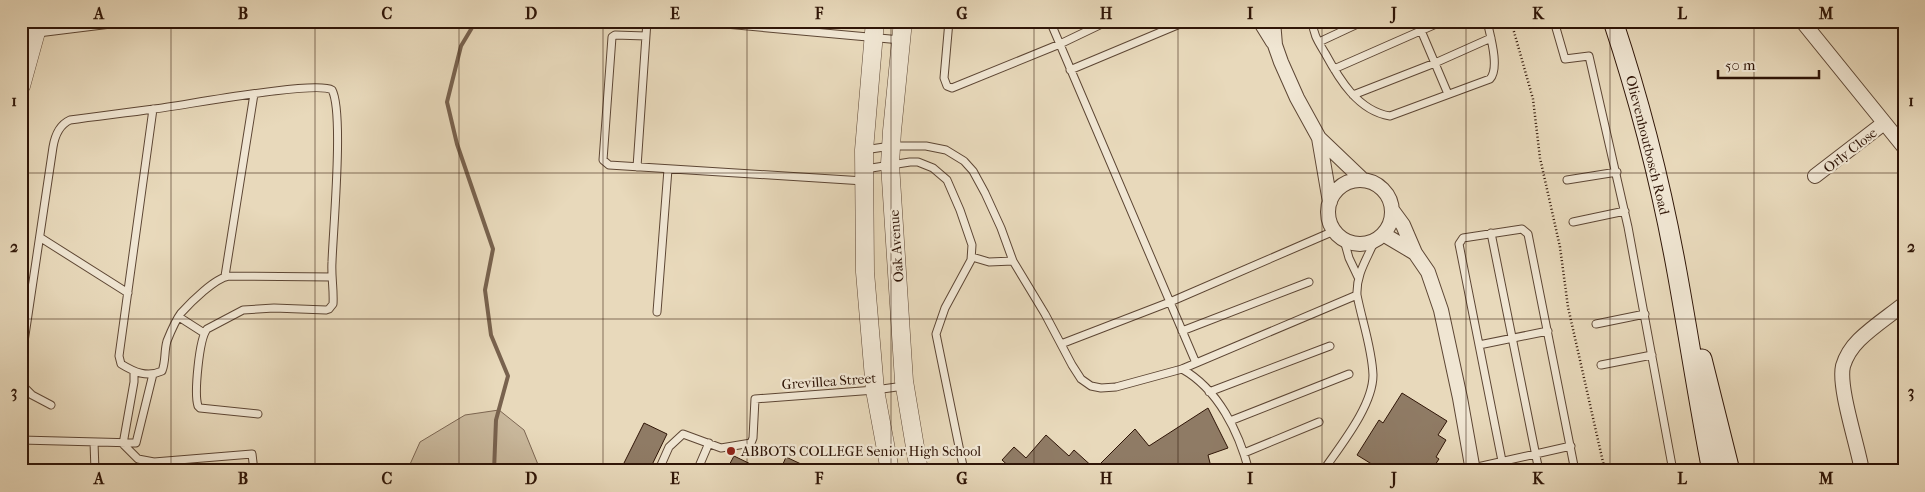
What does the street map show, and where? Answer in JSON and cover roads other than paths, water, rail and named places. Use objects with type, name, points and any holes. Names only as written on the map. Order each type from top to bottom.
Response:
[{"type":"main road","name":"Olievenhoutbosch Road","points":[[1613,21],[1630,76],[1663,204],[1677,271],[1712,471]]},
{"type":"main road","name":"Olievenhoutbosch Road","points":[[1677,271],[1712,395],[1730,471]]},
{"type":"main road","points":[[1712,395],[1725,471]]},
{"type":"street","name":"Oak Avenue","points":[[904,21],[890,146],[890,164],[905,386],[919,471]]},
{"type":"street","points":[[1260,21],[1275,45],[1290,85],[1319,138],[1363,180]]},
{"type":"street","points":[[1273,21],[1275,45]]},
{"type":"street","points":[[1802,21],[1904,147]]},
{"type":"street","points":[[21,86],[37,28]]},
{"type":"street","name":"Oak Avenue","points":[[875,29],[864,150],[865,272],[875,390],[890,471]]},
{"type":"street","name":"Orly Close","points":[[1815,176],[1884,123]]},
{"type":"street","points":[[1319,138],[1330,202]]},
{"type":"street","points":[[1392,210],[1389,226],[1379,237],[1366,244],[1354,244],[1339,235],[1330,224],[1328,213],[1330,202],[1335,192],[1343,185],[1353,181],[1363,180],[1373,183],[1388,196],[1392,210],[1403,225],[1415,253],[1430,278],[1445,323],[1473,470]]},
{"type":"street","points":[[1379,237],[1415,253]]},
{"type":"street","points":[[1862,471],[1844,390],[1842,375],[1844,365],[1852,348],[1859,340],[1904,304]]},
{"type":"lane","points":[[37,28],[135,21]]},
{"type":"lane","points":[[637,167],[647,21]]},
{"type":"lane","points":[[692,21],[875,29],[902,40]]},
{"type":"lane","points":[[949,21],[944,78],[949,88],[955,88],[1060,44],[1108,21]]},
{"type":"lane","points":[[1050,21],[1196,363]]},
{"type":"lane","points":[[1070,70],[1187,21]]},
{"type":"lane","points":[[1313,21],[1315,35],[1334,69],[1353,95],[1370,108],[1383,115],[1390,116],[1490,79],[1494,75],[1494,54],[1487,21]]},
{"type":"lane","points":[[1319,42],[1364,21]]},
{"type":"lane","points":[[1417,21],[1448,94]]},
{"type":"lane","points":[[1334,69],[1443,21]]},
{"type":"lane","points":[[1554,21],[1565,59],[1589,56],[1625,211],[1673,471]]},
{"type":"lane","points":[[646,36],[615,35],[612,37],[603,160],[610,165],[668,169],[864,175],[890,164],[918,162],[933,168],[947,180],[972,245],[972,257],[942,315],[936,334],[964,471]]},
{"type":"lane","points":[[1353,95],[1435,64],[1491,38]]},
{"type":"lane","points":[[21,362],[55,137],[63,123],[70,120],[153,110],[293,88],[326,87],[334,93],[337,136],[332,277],[333,304],[329,309],[274,308],[243,310],[210,327],[204,333],[196,395],[198,406],[200,408],[258,414]]},
{"type":"lane","points":[[225,276],[254,94]]},
{"type":"lane","points":[[153,110],[119,356],[121,364],[134,372],[153,374],[162,371],[166,359],[166,344],[172,328],[179,317],[220,278],[225,276],[332,277]]},
{"type":"lane","points":[[864,150],[890,146],[915,146],[938,148],[961,158],[973,172],[985,193],[1013,261],[1081,379],[1091,386],[1101,388],[1116,387],[1182,368],[1357,295]]},
{"type":"lane","points":[[657,312],[668,169]]},
{"type":"lane","points":[[1567,180],[1616,172]]},
{"type":"lane","points":[[1573,222],[1625,211]]},
{"type":"lane","points":[[1504,471],[1459,244],[1463,238],[1522,229],[1528,234],[1575,471]]},
{"type":"lane","points":[[1490,233],[1539,471]]},
{"type":"lane","points":[[1061,344],[1339,235],[1358,277]]},
{"type":"lane","points":[[1323,471],[1358,418],[1367,400],[1371,386],[1372,364],[1357,295],[1358,277],[1379,237]]},
{"type":"lane","points":[[41,238],[128,293]]},
{"type":"lane","points":[[972,257],[989,262],[1013,261]]},
{"type":"lane","points":[[1182,331],[1308,282]]},
{"type":"lane","points":[[1596,324],[1645,314]]},
{"type":"lane","points":[[179,317],[204,333]]},
{"type":"lane","points":[[1479,345],[1548,331]]},
{"type":"lane","points":[[1210,392],[1330,346]]},
{"type":"lane","points":[[1601,365],[1652,355]]},
{"type":"lane","points":[[1182,368],[1210,392],[1230,421],[1244,453],[1249,471]]},
{"type":"lane","points":[[123,444],[134,382],[134,372]]},
{"type":"lane","points":[[21,440],[136,443],[153,374]]},
{"type":"lane","points":[[1230,421],[1349,374]]},
{"type":"lane","points":[[21,384],[32,395],[51,404]]},
{"type":"lane","name":"Grevillea Street","points":[[709,443],[721,448],[751,443],[753,438],[755,399],[905,386]]},
{"type":"lane","points":[[1244,453],[1319,422]]},
{"type":"lane","points":[[661,465],[669,447],[683,434],[709,443],[697,471]]},
{"type":"lane","points":[[94,442],[95,471]]},
{"type":"lane","points":[[123,444],[138,460],[154,462],[252,454],[254,471]]},
{"type":"lane","points":[[1473,470],[1571,446]]},
{"type":"waterway","points":[[476,21],[461,46],[447,102],[457,144],[493,249],[485,290],[491,335],[508,376],[496,420],[494,471]]},
{"type":"place","name":"ABBOTS COLLEGE Senior High School","points":[[731,451]]}]
